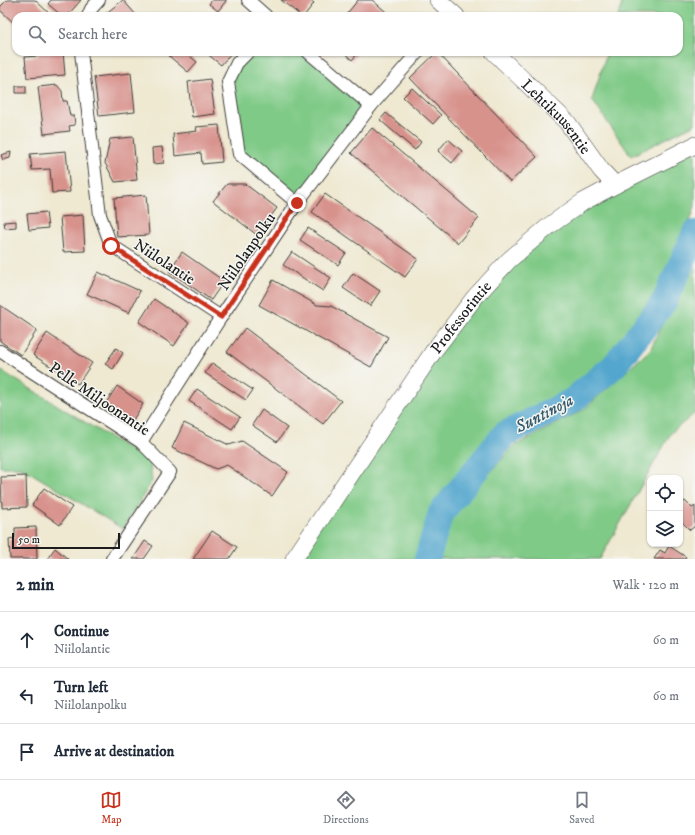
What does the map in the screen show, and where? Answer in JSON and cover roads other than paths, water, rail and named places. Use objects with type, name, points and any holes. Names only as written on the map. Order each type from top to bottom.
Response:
[{"type":"main road","points":[[438,0],[450,12]]},
{"type":"main road","name":"Lehtikuusentie","points":[[498,56],[567,122],[601,170],[615,185]]},
{"type":"main road","name":"Professorintie","points":[[294,559],[435,349],[475,297],[509,260],[549,226],[583,202],[695,145]]},
{"type":"street","points":[[90,12],[99,0]]},
{"type":"street","points":[[248,0],[262,12]]},
{"type":"street","name":"Niilolantie","points":[[81,56],[100,215],[111,246],[221,317]]},
{"type":"street","points":[[244,56],[237,63],[228,82],[239,154],[297,203],[371,106],[415,56]]},
{"type":"street","points":[[313,56],[371,106]]},
{"type":"street","name":"Niilolanpolku","points":[[221,317],[297,203]]},
{"type":"street","points":[[141,442],[221,317]]},
{"type":"street","name":"Pelle Miljoonantie","points":[[0,351],[141,442],[170,472],[112,559]]},
{"type":"waterway","name":"Suntinoja","points":[[427,559],[441,513],[505,434],[572,401],[614,366],[664,302],[695,233]]}]
